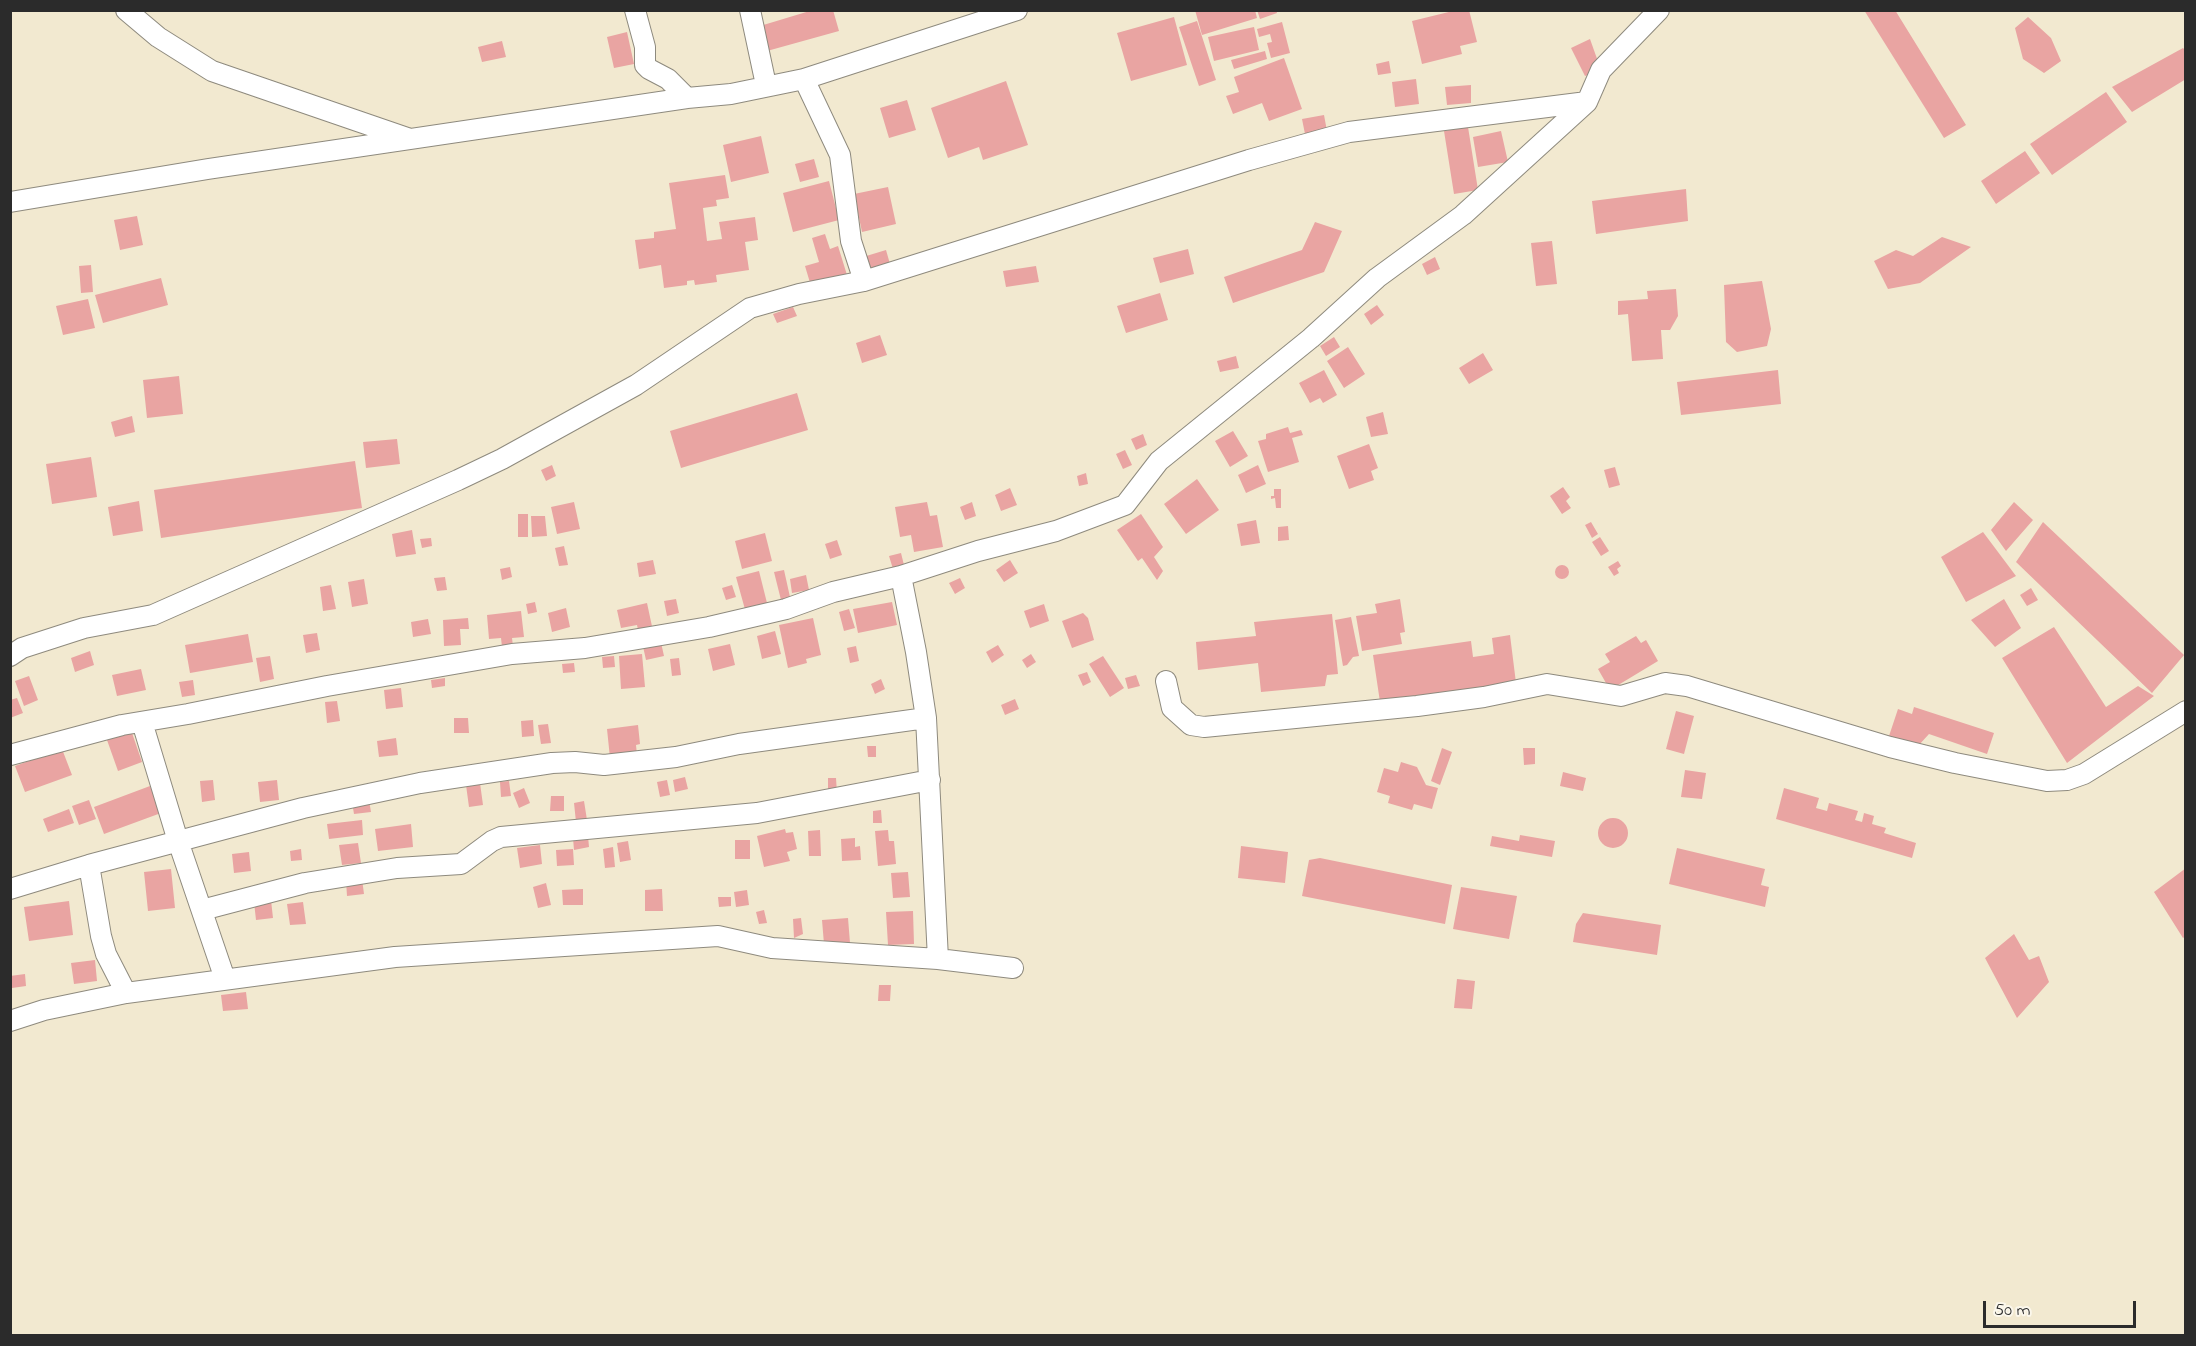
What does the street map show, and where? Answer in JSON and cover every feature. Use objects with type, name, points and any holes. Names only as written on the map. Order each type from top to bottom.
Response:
[{"type":"street","points":[[126,10],[158,37],[212,71],[413,139]]},
{"type":"street","points":[[635,10],[645,47],[645,64],[668,79],[687,98]]},
{"type":"street","points":[[750,10],[766,85]]},
{"type":"street","points":[[10,202],[208,168],[687,98],[731,94],[804,79],[1017,10]]},
{"type":"street","points":[[10,755],[122,725],[512,654],[585,648],[709,627],[786,609],[833,592],[901,576],[978,551],[1056,531],[1125,505],[1159,461],[1311,338],[1377,278],[1463,215],[1587,102],[1601,70],[1659,10]]},
{"type":"street","points":[[804,79],[840,155],[851,241],[864,281]]},
{"type":"street","points":[[10,656],[22,648],[84,628],[153,615],[458,480],[502,459],[636,385],[750,308],[799,294],[864,281],[1249,160],[1349,132],[1587,102]]},
{"type":"street","points":[[901,576],[926,718],[938,959]]},
{"type":"street","points":[[1166,681],[1172,708],[1191,725],[1204,727],[1417,706],[1547,684],[1621,696],[1665,683],[1687,686],[1890,747],[1955,763],[2047,781],[2067,780],[2084,774],[2186,711]]},
{"type":"street","points":[[10,889],[89,865],[303,808],[420,783],[552,762],[604,765],[676,758],[739,744],[926,718]]},
{"type":"street","points":[[142,722],[178,841],[225,979]]},
{"type":"street","points":[[202,910],[305,883],[397,868],[461,864],[501,837],[758,813],[930,780]]},
{"type":"street","points":[[89,865],[106,954],[126,993]]},
{"type":"street","points":[[10,1021],[44,1010],[126,993],[395,957],[718,936],[772,948],[938,959],[1013,968]]},
{"type":"building","points":[[813,10],[833,10],[839,31],[767,51],[760,26]]},
{"type":"building","points":[[1195,10],[1255,10],[1257,18],[1202,35]]},
{"type":"building","points":[[1257,10],[1276,10],[1277,13],[1260,19]]},
{"type":"building","points":[[1457,10],[1469,10],[1477,42],[1460,46],[1462,54],[1422,64],[1412,21]]},
{"type":"building","points":[[1864,10],[1895,10],[1966,125],[1944,138]]},
{"type":"building","points":[[1174,17],[1187,65],[1131,81],[1117,33]]},
{"type":"building","points":[[2028,17],[2051,38],[2061,61],[2044,73],[2023,59],[2015,28]]},
{"type":"building","points":[[1197,21],[1216,80],[1199,86],[1179,27]]},
{"type":"building","points":[[1282,22],[1290,53],[1271,58],[1267,43],[1272,42],[1270,34],[1259,37],[1257,29]]},
{"type":"building","points":[[1254,27],[1259,50],[1214,61],[1208,37]]},
{"type":"building","points":[[627,32],[634,64],[614,68],[607,37]]},
{"type":"building","points":[[1590,39],[1601,70],[1585,76],[1571,48]]},
{"type":"building","points":[[502,41],[506,57],[482,62],[478,47]]},
{"type":"building","points":[[2183,48],[2186,51],[2186,79],[2132,112],[2112,87]]},
{"type":"building","points":[[1265,51],[1267,59],[1234,69],[1231,60]]},
{"type":"building","points":[[1284,58],[1302,109],[1269,121],[1262,103],[1233,114],[1226,96],[1239,92],[1234,77]]},
{"type":"building","points":[[1389,61],[1391,73],[1378,75],[1376,64]]},
{"type":"building","points":[[1416,79],[1419,104],[1395,107],[1392,82]]},
{"type":"building","points":[[1006,81],[1028,145],[983,160],[979,147],[948,158],[931,108]]},
{"type":"building","points":[[1471,85],[1471,103],[1447,105],[1445,87]]},
{"type":"building","points":[[2106,92],[2127,122],[2052,175],[2030,144]]},
{"type":"building","points":[[907,100],[916,130],[889,138],[880,108]]},
{"type":"building","points":[[1324,115],[1327,131],[1305,134],[1302,119]]},
{"type":"building","points":[[1468,127],[1478,190],[1454,194],[1444,131]]},
{"type":"building","points":[[1501,131],[1508,162],[1478,167],[1473,137]]},
{"type":"building","points":[[761,136],[769,173],[731,182],[723,145]]},
{"type":"building","points":[[2025,151],[2040,173],[1996,204],[1981,181]]},
{"type":"building","points":[[814,159],[819,177],[800,182],[795,164]]},
{"type":"building","points":[[725,175],[729,198],[716,200],[717,206],[703,208],[707,241],[722,239],[719,222],[755,217],[758,240],[745,242],[749,270],[716,275],[717,282],[695,285],[694,280],[687,281],[687,285],[664,288],[661,265],[639,269],[635,240],[654,238],[654,232],[676,229],[669,183]]},
{"type":"building","points":[[829,181],[839,220],[793,232],[783,193]]},
{"type":"building","points":[[888,187],[896,224],[862,232],[854,194]]},
{"type":"building","points":[[1686,189],[1688,221],[1596,234],[1592,201]]},
{"type":"building","points":[[137,216],[143,245],[120,250],[114,220]]},
{"type":"building","points":[[1315,222],[1342,231],[1324,272],[1233,303],[1224,277],[1302,250]]},
{"type":"building","points":[[825,234],[830,249],[838,246],[847,275],[811,286],[805,266],[819,262],[812,238]]},
{"type":"building","points":[[1942,237],[1971,247],[1920,283],[1888,289],[1874,261],[1896,250],[1913,256]]},
{"type":"building","points":[[1552,241],[1557,284],[1536,286],[1531,243]]},
{"type":"building","points":[[1188,249],[1194,274],[1160,283],[1153,258]]},
{"type":"building","points":[[886,250],[890,264],[867,271],[863,257]]},
{"type":"building","points":[[1435,257],[1440,269],[1427,275],[1422,264]]},
{"type":"building","points":[[91,265],[93,292],[81,293],[79,266]]},
{"type":"building","points":[[1036,266],[1039,282],[1006,287],[1003,271]]},
{"type":"building","points":[[161,278],[168,305],[103,323],[95,295]]},
{"type":"building","points":[[1762,281],[1771,329],[1767,346],[1737,352],[1726,342],[1724,285]]},
{"type":"building","points":[[1676,289],[1678,316],[1670,330],[1661,330],[1663,359],[1632,361],[1628,314],[1618,315],[1618,301],[1648,299],[1647,291]]},
{"type":"building","points":[[1160,293],[1168,320],[1126,333],[1117,306]]},
{"type":"building","points":[[88,299],[95,328],[63,335],[56,306]]},
{"type":"building","points":[[1377,305],[1384,315],[1371,325],[1364,314]]},
{"type":"building","points":[[793,307],[797,316],[777,323],[773,314]]},
{"type":"building","points":[[880,335],[887,355],[862,363],[856,343]]},
{"type":"building","points":[[1334,337],[1340,347],[1326,356],[1320,346]]},
{"type":"building","points":[[1348,347],[1365,374],[1344,388],[1327,361]]},
{"type":"building","points":[[1483,353],[1493,370],[1469,384],[1459,368]]},
{"type":"building","points":[[1236,356],[1239,368],[1220,372],[1217,361]]},
{"type":"building","points":[[1324,370],[1337,395],[1323,403],[1320,398],[1310,403],[1299,383]]},
{"type":"building","points":[[1778,370],[1781,404],[1681,415],[1677,382]]},
{"type":"building","points":[[179,376],[183,414],[147,418],[143,380]]},
{"type":"building","points":[[797,393],[808,430],[681,468],[670,431]]},
{"type":"building","points":[[1383,412],[1388,434],[1371,437],[1366,417]]},
{"type":"building","points":[[132,416],[135,432],[115,437],[111,422]]},
{"type":"building","points":[[1288,427],[1290,433],[1301,430],[1303,435],[1292,438],[1299,462],[1268,472],[1258,441],[1266,439],[1266,434]]},
{"type":"building","points":[[1233,431],[1248,456],[1230,467],[1215,441]]},
{"type":"building","points":[[1143,434],[1147,445],[1136,450],[1131,439]]},
{"type":"building","points":[[397,439],[400,464],[366,468],[363,442]]},
{"type":"building","points":[[1369,444],[1378,468],[1371,471],[1374,480],[1349,489],[1337,456]]},
{"type":"building","points":[[1125,450],[1132,465],[1123,469],[1116,454]]},
{"type":"building","points":[[91,457],[97,497],[52,504],[46,464]]},
{"type":"building","points":[[355,461],[362,508],[161,538],[154,490]]},
{"type":"building","points":[[552,465],[556,476],[546,481],[541,470]]},
{"type":"building","points":[[1258,465],[1266,484],[1246,493],[1238,475]]},
{"type":"building","points":[[1615,467],[1620,485],[1609,488],[1604,470]]},
{"type":"building","points":[[1086,473],[1088,484],[1079,486],[1077,476]]},
{"type":"building","points":[[1197,479],[1219,510],[1186,534],[1164,504]]},
{"type":"building","points":[[1563,487],[1570,497],[1566,501],[1571,508],[1562,514],[1550,496]]},
{"type":"building","points":[[1010,488],[1017,505],[1001,511],[995,495]]},
{"type":"building","points":[[1274,489],[1281,489],[1281,508],[1276,508],[1275,498],[1271,499],[1271,496],[1274,496]]},
{"type":"building","points":[[139,501],[143,531],[113,536],[108,507]]},
{"type":"building","points":[[574,502],[580,529],[557,534],[551,507]]},
{"type":"building","points":[[927,502],[930,516],[937,515],[943,547],[914,552],[911,535],[900,537],[895,507]]},
{"type":"building","points":[[972,502],[976,516],[965,520],[960,507]]},
{"type":"building","points":[[2014,502],[2033,520],[2006,551],[1991,530]]},
{"type":"building","points":[[518,514],[528,514],[528,537],[518,537]]},
{"type":"building","points":[[1141,514],[1163,547],[1154,557],[1163,571],[1157,580],[1142,558],[1138,561],[1117,530]]},
{"type":"building","points":[[531,516],[545,516],[547,536],[532,537]]},
{"type":"building","points":[[1256,520],[1260,543],[1241,546],[1237,524]]},
{"type":"building","points":[[1591,522],[1598,534],[1592,538],[1585,525]]},
{"type":"building","points":[[2043,522],[2184,655],[2152,693],[2016,562]]},
{"type":"building","points":[[1288,526],[1289,540],[1278,541],[1278,527]]},
{"type":"building","points":[[412,530],[416,554],[396,557],[392,534]]},
{"type":"building","points":[[1983,532],[2016,576],[1966,602],[1941,557]]},
{"type":"building","points":[[765,533],[772,561],[742,569],[735,541]]},
{"type":"building","points":[[1600,537],[1609,551],[1601,556],[1592,542]]},
{"type":"building","points":[[431,538],[432,546],[422,548],[420,539]]},
{"type":"building","points":[[837,540],[842,555],[830,559],[825,544]]},
{"type":"building","points":[[564,546],[568,565],[559,566],[555,548]]},
{"type":"building","points":[[901,553],[904,565],[893,569],[889,556]]},
{"type":"building","points":[[653,560],[656,574],[639,577],[637,563]]},
{"type":"building","points":[[1010,560],[1018,573],[1004,582],[996,570]]},
{"type":"building","points":[[1618,561],[1621,566],[1617,569],[1619,573],[1614,576],[1608,567]]},
{"type":"building","points":[[1559,565],[1565,565],[1569,572],[1565,579],[1559,579],[1555,575],[1555,569]]},
{"type":"building","points":[[510,567],[512,577],[502,580],[500,569]]},
{"type":"building","points":[[784,570],[790,597],[781,600],[774,572]]},
{"type":"building","points":[[759,571],[768,607],[746,613],[736,577]]},
{"type":"building","points":[[806,575],[809,590],[792,593],[790,579]]},
{"type":"building","points":[[445,577],[447,590],[437,591],[434,578]]},
{"type":"building","points":[[960,578],[965,588],[955,594],[949,583]]},
{"type":"building","points":[[364,579],[368,604],[352,607],[348,582]]},
{"type":"building","points":[[331,585],[336,609],[323,611],[320,587]]},
{"type":"building","points":[[732,585],[736,597],[726,600],[722,588]]},
{"type":"building","points":[[2031,588],[2038,600],[2027,606],[2020,595]]},
{"type":"building","points":[[676,599],[679,613],[667,616],[664,601]]},
{"type":"building","points":[[1400,599],[1405,632],[1400,633],[1402,644],[1362,651],[1356,616],[1377,613],[1375,604]]},
{"type":"building","points":[[2004,599],[2021,628],[1995,647],[1971,620]]},
{"type":"building","points":[[535,602],[537,612],[528,614],[526,604]]},
{"type":"building","points":[[892,602],[897,625],[858,633],[853,609]]},
{"type":"building","points":[[647,603],[653,631],[639,635],[637,625],[621,628],[617,610]]},
{"type":"building","points":[[1044,604],[1049,621],[1030,628],[1024,611]]},
{"type":"building","points":[[566,608],[570,627],[552,632],[548,613]]},
{"type":"building","points":[[849,609],[855,628],[844,631],[839,612]]},
{"type":"building","points":[[521,611],[524,637],[512,638],[513,646],[502,647],[501,638],[489,639],[487,615]]},
{"type":"building","points":[[1083,613],[1088,618],[1094,640],[1072,648],[1062,621]]},
{"type":"building","points":[[1332,614],[1338,674],[1327,675],[1325,686],[1261,692],[1258,663],[1198,670],[1196,642],[1256,636],[1254,622]]},
{"type":"building","points":[[1351,617],[1359,656],[1353,657],[1347,665],[1343,666],[1335,620]]},
{"type":"building","points":[[468,618],[469,629],[460,629],[461,645],[444,646],[443,620]]},
{"type":"building","points":[[813,618],[821,655],[806,659],[807,663],[788,668],[779,625]]},
{"type":"building","points":[[428,619],[431,634],[413,637],[411,622]]},
{"type":"building","points":[[2054,627],[2106,707],[2138,686],[2154,696],[2067,763],[2002,658]]},
{"type":"building","points":[[775,631],[781,654],[762,659],[757,636]]},
{"type":"building","points":[[317,633],[320,650],[306,653],[303,635]]},
{"type":"building","points":[[248,634],[253,662],[190,673],[185,645]]},
{"type":"building","points":[[1510,635],[1516,683],[1380,702],[1373,655],[1471,641],[1473,657],[1494,654],[1492,638]]},
{"type":"building","points":[[1636,636],[1641,643],[1646,640],[1658,661],[1610,690],[1598,669],[1610,662],[1605,654]]},
{"type":"building","points":[[660,638],[664,656],[646,660],[642,642]]},
{"type":"building","points":[[730,644],[735,665],[713,671],[708,649]]},
{"type":"building","points":[[998,645],[1004,655],[992,663],[986,652]]},
{"type":"building","points":[[856,646],[859,661],[850,663],[847,648]]},
{"type":"building","points":[[90,651],[94,665],[75,672],[71,658]]},
{"type":"building","points":[[642,654],[645,687],[621,689],[619,656]]},
{"type":"building","points":[[1031,654],[1036,662],[1027,668],[1022,660]]},
{"type":"building","points":[[270,656],[274,679],[260,682],[256,658]]},
{"type":"building","points":[[614,656],[615,667],[603,668],[602,657]]},
{"type":"building","points":[[1103,656],[1124,688],[1110,697],[1089,664]]},
{"type":"building","points":[[679,658],[681,675],[672,676],[670,659]]},
{"type":"building","points":[[574,663],[575,672],[563,673],[562,664]]},
{"type":"building","points":[[141,669],[146,690],[117,696],[112,675]]},
{"type":"building","points":[[1087,672],[1091,682],[1083,686],[1078,675]]},
{"type":"building","points":[[1136,675],[1140,686],[1128,689],[1125,678]]},
{"type":"building","points":[[29,676],[38,700],[24,706],[15,681]]},
{"type":"building","points":[[445,678],[445,686],[432,688],[431,680]]},
{"type":"building","points":[[881,679],[885,689],[875,694],[871,684]]},
{"type":"building","points":[[193,680],[195,695],[182,697],[179,682]]},
{"type":"building","points":[[401,688],[403,707],[386,709],[384,690]]},
{"type":"building","points":[[17,698],[23,713],[10,718],[10,700]]},
{"type":"building","points":[[1015,699],[1019,709],[1005,715],[1001,705]]},
{"type":"building","points":[[337,701],[340,721],[327,723],[325,702]]},
{"type":"building","points":[[1914,707],[1994,733],[1987,754],[1929,734],[1918,746],[1889,736],[1898,709],[1912,714]]},
{"type":"building","points":[[1676,711],[1694,716],[1684,754],[1666,749]]},
{"type":"building","points":[[454,718],[468,718],[469,733],[454,733]]},
{"type":"building","points":[[533,720],[534,736],[522,737],[521,721]]},
{"type":"building","points":[[548,724],[551,743],[541,744],[538,725]]},
{"type":"building","points":[[638,725],[640,744],[636,745],[637,755],[610,758],[607,729]]},
{"type":"building","points":[[131,730],[142,762],[118,771],[107,740]]},
{"type":"building","points":[[396,738],[398,755],[379,757],[377,741]]},
{"type":"building","points":[[867,746],[876,746],[876,757],[868,757]]},
{"type":"building","points":[[1442,748],[1452,752],[1440,785],[1431,781]]},
{"type":"building","points":[[1523,748],[1535,748],[1535,764],[1524,765]]},
{"type":"building","points":[[62,749],[72,775],[25,792],[15,766]]},
{"type":"building","points":[[1401,762],[1417,767],[1426,785],[1438,788],[1432,809],[1414,804],[1412,810],[1388,803],[1390,796],[1377,792],[1384,768],[1398,772]]},
{"type":"building","points":[[1685,770],[1706,773],[1702,799],[1681,797]]},
{"type":"building","points":[[1563,772],[1586,778],[1583,791],[1560,786]]},
{"type":"building","points":[[685,777],[688,789],[675,792],[673,780]]},
{"type":"building","points":[[828,778],[836,778],[837,793],[828,793]]},
{"type":"building","points":[[213,780],[215,800],[202,802],[200,781]]},
{"type":"building","points":[[277,780],[279,800],[260,802],[258,782]]},
{"type":"building","points":[[667,780],[670,795],[660,797],[657,782]]},
{"type":"building","points":[[509,781],[511,796],[501,797],[500,782]]},
{"type":"building","points":[[480,783],[483,805],[469,807],[466,785]]},
{"type":"building","points":[[150,786],[161,813],[104,834],[94,807]]},
{"type":"building","points":[[524,788],[530,803],[519,808],[513,793]]},
{"type":"building","points":[[1784,788],[1819,798],[1816,808],[1827,811],[1829,803],[1858,811],[1855,820],[1862,822],[1864,813],[1874,816],[1872,824],[1886,828],[1884,833],[1916,843],[1912,858],[1776,819]]},
{"type":"building","points":[[551,796],[564,796],[564,811],[550,811]]},
{"type":"building","points":[[89,800],[96,819],[79,825],[72,806]]},
{"type":"building","points":[[369,800],[371,812],[354,814],[352,802]]},
{"type":"building","points":[[584,801],[587,820],[576,822],[574,803]]},
{"type":"building","points":[[69,809],[74,823],[48,832],[43,819]]},
{"type":"building","points":[[881,810],[882,823],[873,823],[873,811]]},
{"type":"building","points":[[1613,818],[1624,822],[1628,833],[1624,844],[1613,848],[1602,844],[1598,833],[1602,822]]},
{"type":"building","points":[[362,820],[363,835],[329,839],[327,824]]},
{"type":"building","points":[[411,824],[413,847],[378,851],[375,829]]},
{"type":"building","points":[[785,829],[786,833],[793,832],[797,849],[787,852],[790,861],[764,867],[757,836]]},
{"type":"building","points":[[820,830],[821,856],[809,856],[808,831]]},
{"type":"building","points":[[888,830],[889,841],[894,841],[896,864],[878,866],[875,831]]},
{"type":"building","points":[[1520,835],[1555,841],[1552,857],[1490,846],[1492,836],[1519,841]]},
{"type":"building","points":[[588,836],[589,847],[574,850],[573,838]]},
{"type":"building","points":[[855,838],[855,847],[860,846],[861,860],[842,861],[841,839]]},
{"type":"building","points":[[735,840],[750,840],[750,859],[735,859]]},
{"type":"building","points":[[628,841],[631,860],[620,862],[617,843]]},
{"type":"building","points":[[358,843],[361,863],[342,865],[339,845]]},
{"type":"building","points":[[540,845],[542,864],[520,868],[517,848]]},
{"type":"building","points":[[1241,846],[1288,852],[1285,883],[1238,878]]},
{"type":"building","points":[[613,847],[615,867],[605,868],[603,849]]},
{"type":"building","points":[[1677,848],[1765,869],[1761,885],[1769,887],[1765,907],[1669,884]]},
{"type":"building","points":[[301,849],[302,860],[291,861],[290,851]]},
{"type":"building","points":[[573,849],[574,865],[557,866],[556,850]]},
{"type":"building","points":[[249,852],[251,871],[234,873],[232,854]]},
{"type":"building","points":[[1320,858],[1452,885],[1445,924],[1302,896],[1309,860]]},
{"type":"building","points":[[2186,868],[2186,936],[2183,938],[2154,892]]},
{"type":"building","points":[[171,869],[175,908],[148,911],[144,872]]},
{"type":"building","points":[[908,872],[910,897],[893,898],[891,873]]},
{"type":"building","points":[[362,879],[364,894],[347,896],[346,881]]},
{"type":"building","points":[[546,883],[551,905],[538,908],[533,887]]},
{"type":"building","points":[[1461,887],[1517,896],[1509,939],[1453,929]]},
{"type":"building","points":[[583,889],[583,905],[563,905],[562,890]]},
{"type":"building","points":[[662,889],[663,911],[645,911],[645,890]]},
{"type":"building","points":[[747,890],[749,905],[736,907],[734,892]]},
{"type":"building","points":[[718,897],[731,897],[731,906],[719,907]]},
{"type":"building","points":[[271,900],[273,918],[256,920],[254,902]]},
{"type":"building","points":[[69,901],[73,935],[29,941],[24,907]]},
{"type":"building","points":[[303,902],[306,924],[290,925],[287,904]]},
{"type":"building","points":[[764,910],[767,923],[759,924],[756,912]]},
{"type":"building","points":[[913,911],[914,944],[888,945],[886,912]]},
{"type":"building","points":[[1583,913],[1661,925],[1657,955],[1573,942],[1576,924]]},
{"type":"building","points":[[801,918],[803,934],[794,938],[793,919]]},
{"type":"building","points":[[848,918],[850,943],[824,944],[822,920]]},
{"type":"building","points":[[2014,934],[2029,960],[2039,956],[2049,982],[2017,1018],[1985,958]]},
{"type":"building","points":[[95,960],[97,981],[74,984],[71,963]]},
{"type":"building","points":[[25,974],[26,986],[12,988],[10,976]]},
{"type":"building","points":[[1457,979],[1475,981],[1472,1009],[1454,1008]]},
{"type":"building","points":[[879,985],[891,985],[890,1001],[878,1001]]},
{"type":"building","points":[[246,992],[248,1009],[223,1011],[221,995]]}]
